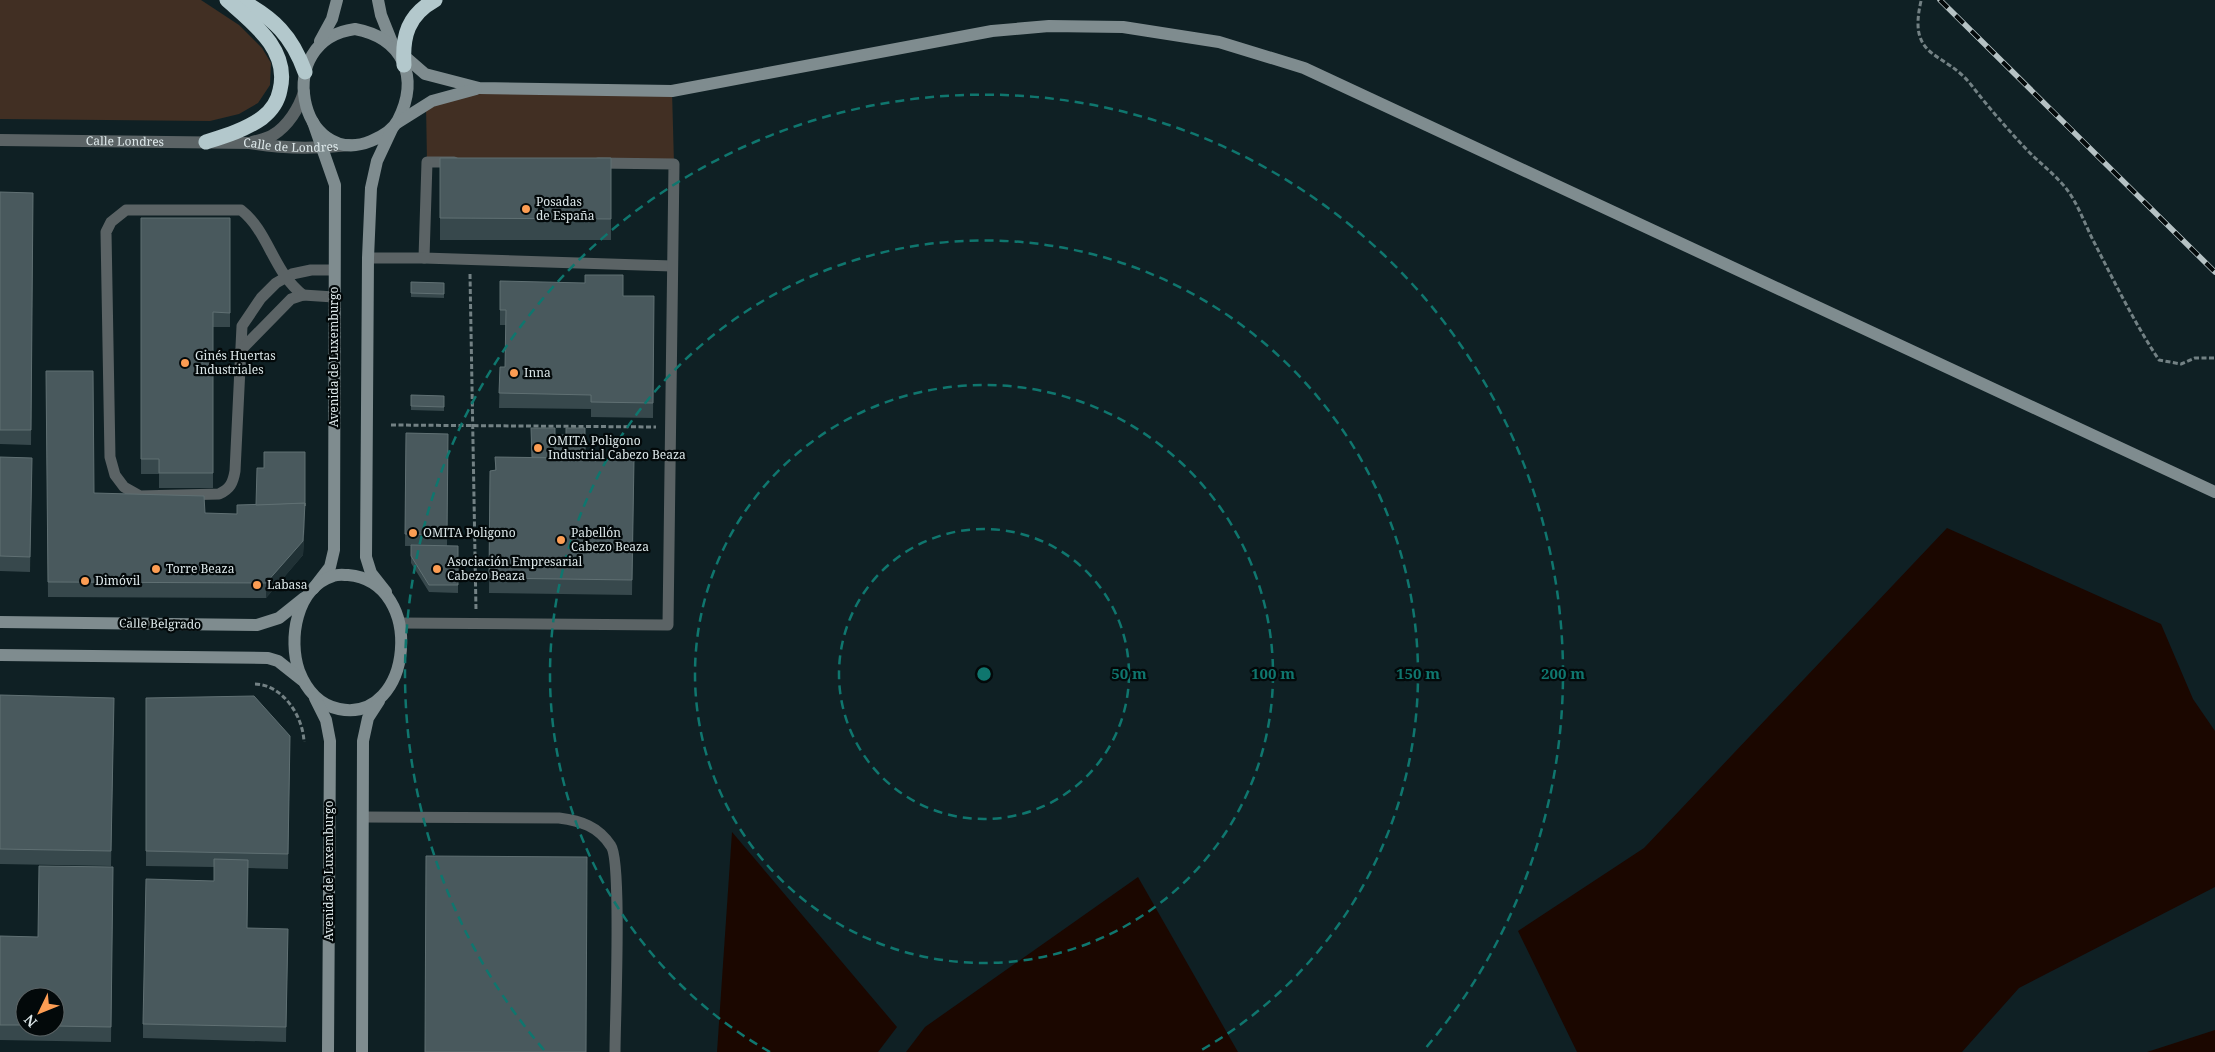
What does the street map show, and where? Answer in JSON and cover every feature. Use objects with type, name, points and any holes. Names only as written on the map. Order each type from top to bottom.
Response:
[{"type":"highway","points":[[206,142],[238,131],[264,116],[275,104],[281,87],[281,68],[275,50],[256,25],[227,0]]},
{"type":"highway","points":[[240,0],[256,9],[281,28],[297,51],[305,72]]},
{"type":"highway","points":[[399,53],[406,31],[420,12],[436,0]]},
{"type":"main road","name":"Avenida de Luxemburgo","points":[[312,591],[330,567],[334,550],[335,185],[306,106],[304,92],[305,72],[309,59],[332,19],[337,0]]},
{"type":"main road","points":[[362,1052],[365,728],[368,718],[392,684],[397,671],[400,651],[400,623],[395,607],[367,566],[365,550],[368,258],[373,176],[381,151],[394,126],[407,91],[399,53],[380,15],[378,0]]},
{"type":"main road","points":[[349,145],[363,144],[432,101],[479,88],[672,92],[992,31],[1049,26],[1123,27],[1220,42],[1304,68],[2215,492]]},
{"type":"main road","name":"Avenida de Luxemburgo","points":[[316,48],[329,36],[340,31],[355,29],[368,31],[425,74],[479,88]]},
{"type":"main road","name":"Avenida de Luxemburgo","points":[[313,122],[326,136],[338,143],[349,145]]},
{"type":"main road","points":[[383,696],[372,705],[348,711],[334,708],[321,702],[312,694],[304,682],[296,657],[295,642],[299,613],[312,591],[334,576],[348,574],[362,576],[375,582],[386,592]]},
{"type":"main road","name":"Calle Belgrado","points":[[0,622],[257,625],[279,618],[312,591]]},
{"type":"main road","points":[[0,655],[268,658],[278,661],[304,682]]},
{"type":"main road","name":"Avenida de Luxemburgo","points":[[312,694],[326,720],[330,741],[328,1052]]},
{"type":"street","name":"Calle de Londres","points":[[250,143],[273,135],[281,128],[297,109],[304,92]]},
{"type":"street","name":"Calle Londres","points":[[0,140],[250,143]]},
{"type":"street","name":"Calle de Londres","points":[[250,143],[273,147],[322,148],[349,145]]},
{"type":"lane","points":[[424,258],[427,162],[466,162]]},
{"type":"lane","points":[[400,623],[668,625],[674,164],[585,163]]},
{"type":"lane","points":[[303,295],[285,278],[250,217],[241,210],[126,210],[117,215],[106,232],[110,457],[115,475],[124,487],[140,496],[219,494],[227,490],[233,483],[235,471],[242,326],[261,298],[276,283],[285,278],[292,274],[311,270],[334,270]]},
{"type":"lane","points":[[368,258],[469,259],[672,266]]},
{"type":"lane","points":[[241,350],[291,299],[303,295],[334,297]]},
{"type":"lane","points":[[363,817],[559,818],[578,820],[592,826],[612,847],[616,882],[614,1052]]},
{"type":"path","points":[[1921,2],[1916,20],[1922,45],[1932,56],[1948,63],[1964,75],[1997,117],[2065,188],[2087,225],[2136,323],[2159,360],[2181,364],[2195,358],[2215,358]]},
{"type":"path","points":[[469,259],[477,624]]},
{"type":"path","points":[[391,425],[670,428]]},
{"type":"path","points":[[255,684],[268,686],[287,701],[300,720],[304,742]]},
{"type":"shaded area","points":[[0,0],[201,0],[239,25],[262,48],[271,63],[270,85],[258,103],[239,114],[210,121],[0,119]]},
{"type":"shaded area","points":[[479,88],[672,91],[674,164],[427,162],[426,104]]},
{"type":"shaded area","points":[[1947,528],[2161,624],[2193,699],[2215,731],[2215,887],[2019,988],[1962,1052],[1577,1052],[1518,931],[1644,848]]},
{"type":"shaded area","points":[[732,832],[897,1027],[878,1052],[717,1052]]},
{"type":"shaded area","points":[[1138,877],[1238,1052],[906,1052],[925,1027]]},
{"type":"shaded area","points":[[2215,1030],[2215,1052],[2147,1052]]},
{"type":"building","name":"Posadas de España","points":[[440,158],[611,158],[611,219],[440,218]]},
{"type":"building","points":[[0,192],[33,193],[31,430],[0,430]]},
{"type":"building","points":[[141,218],[230,218],[230,313],[213,312],[213,473],[159,473],[159,459],[141,459]]},
{"type":"building","points":[[585,275],[623,275],[623,296],[654,296],[653,403],[591,402],[591,395],[499,393],[500,367],[505,367],[506,310],[500,310],[500,281],[585,283]]},
{"type":"building","points":[[411,282],[444,283],[444,294],[411,293]]},
{"type":"building","points":[[46,371],[93,371],[94,493],[204,496],[205,513],[237,514],[237,505],[305,503],[303,541],[266,583],[48,582]]},
{"type":"building","points":[[411,395],[444,396],[444,407],[411,406]]},
{"type":"building","points":[[531,428],[555,428],[555,435],[566,435],[566,428],[585,428],[585,458],[566,458],[566,456],[555,456],[555,458],[532,457]]},
{"type":"building","points":[[406,433],[448,434],[447,535],[405,534]]},
{"type":"building","points":[[264,452],[305,452],[305,503],[256,505],[257,468],[264,468]]},
{"type":"building","points":[[0,457],[32,458],[30,557],[0,556]]},
{"type":"building","name":"Pabellón Cabezo Beaza","points":[[495,457],[634,459],[632,580],[489,578],[490,471],[496,470]]},
{"type":"building","name":"Asociación Empresarial Cabezo Beaza","points":[[411,545],[458,546],[458,585],[429,585],[411,556]]},
{"type":"building","points":[[0,695],[114,698],[111,851],[0,849]]},
{"type":"building","points":[[254,696],[290,736],[288,854],[146,851],[146,698]]},
{"type":"building","points":[[426,856],[587,857],[586,1052],[425,1052]]},
{"type":"building","points":[[214,859],[248,860],[247,928],[288,929],[286,1027],[143,1024],[146,879],[214,881]]},
{"type":"building","points":[[39,866],[113,867],[111,1027],[65,1026],[65,987],[15,987],[15,1025],[0,1025],[0,936],[38,937]]},
{"type":"railway","points":[[1940,0],[2215,272]]},
{"type":"place","name":"Posadas de España","points":[[526,209]]},
{"type":"place","name":"Ginés Huertas Industriales","points":[[185,363]]},
{"type":"place","name":"Inna","points":[[514,373]]},
{"type":"place","name":"OMITA Poligono Industrial Cabezo Beaza","points":[[538,448]]},
{"type":"place","name":"OMITA Poligono","points":[[413,533]]},
{"type":"place","name":"Pabellón Cabezo Beaza","points":[[561,540]]},
{"type":"place","name":"Torre Beaza","points":[[156,569]]},
{"type":"place","name":"Asociación Empresarial Cabezo Beaza","points":[[437,569]]},
{"type":"place","name":"Dimóvil","points":[[85,581]]},
{"type":"place","name":"Labasa","points":[[257,585]]}]
